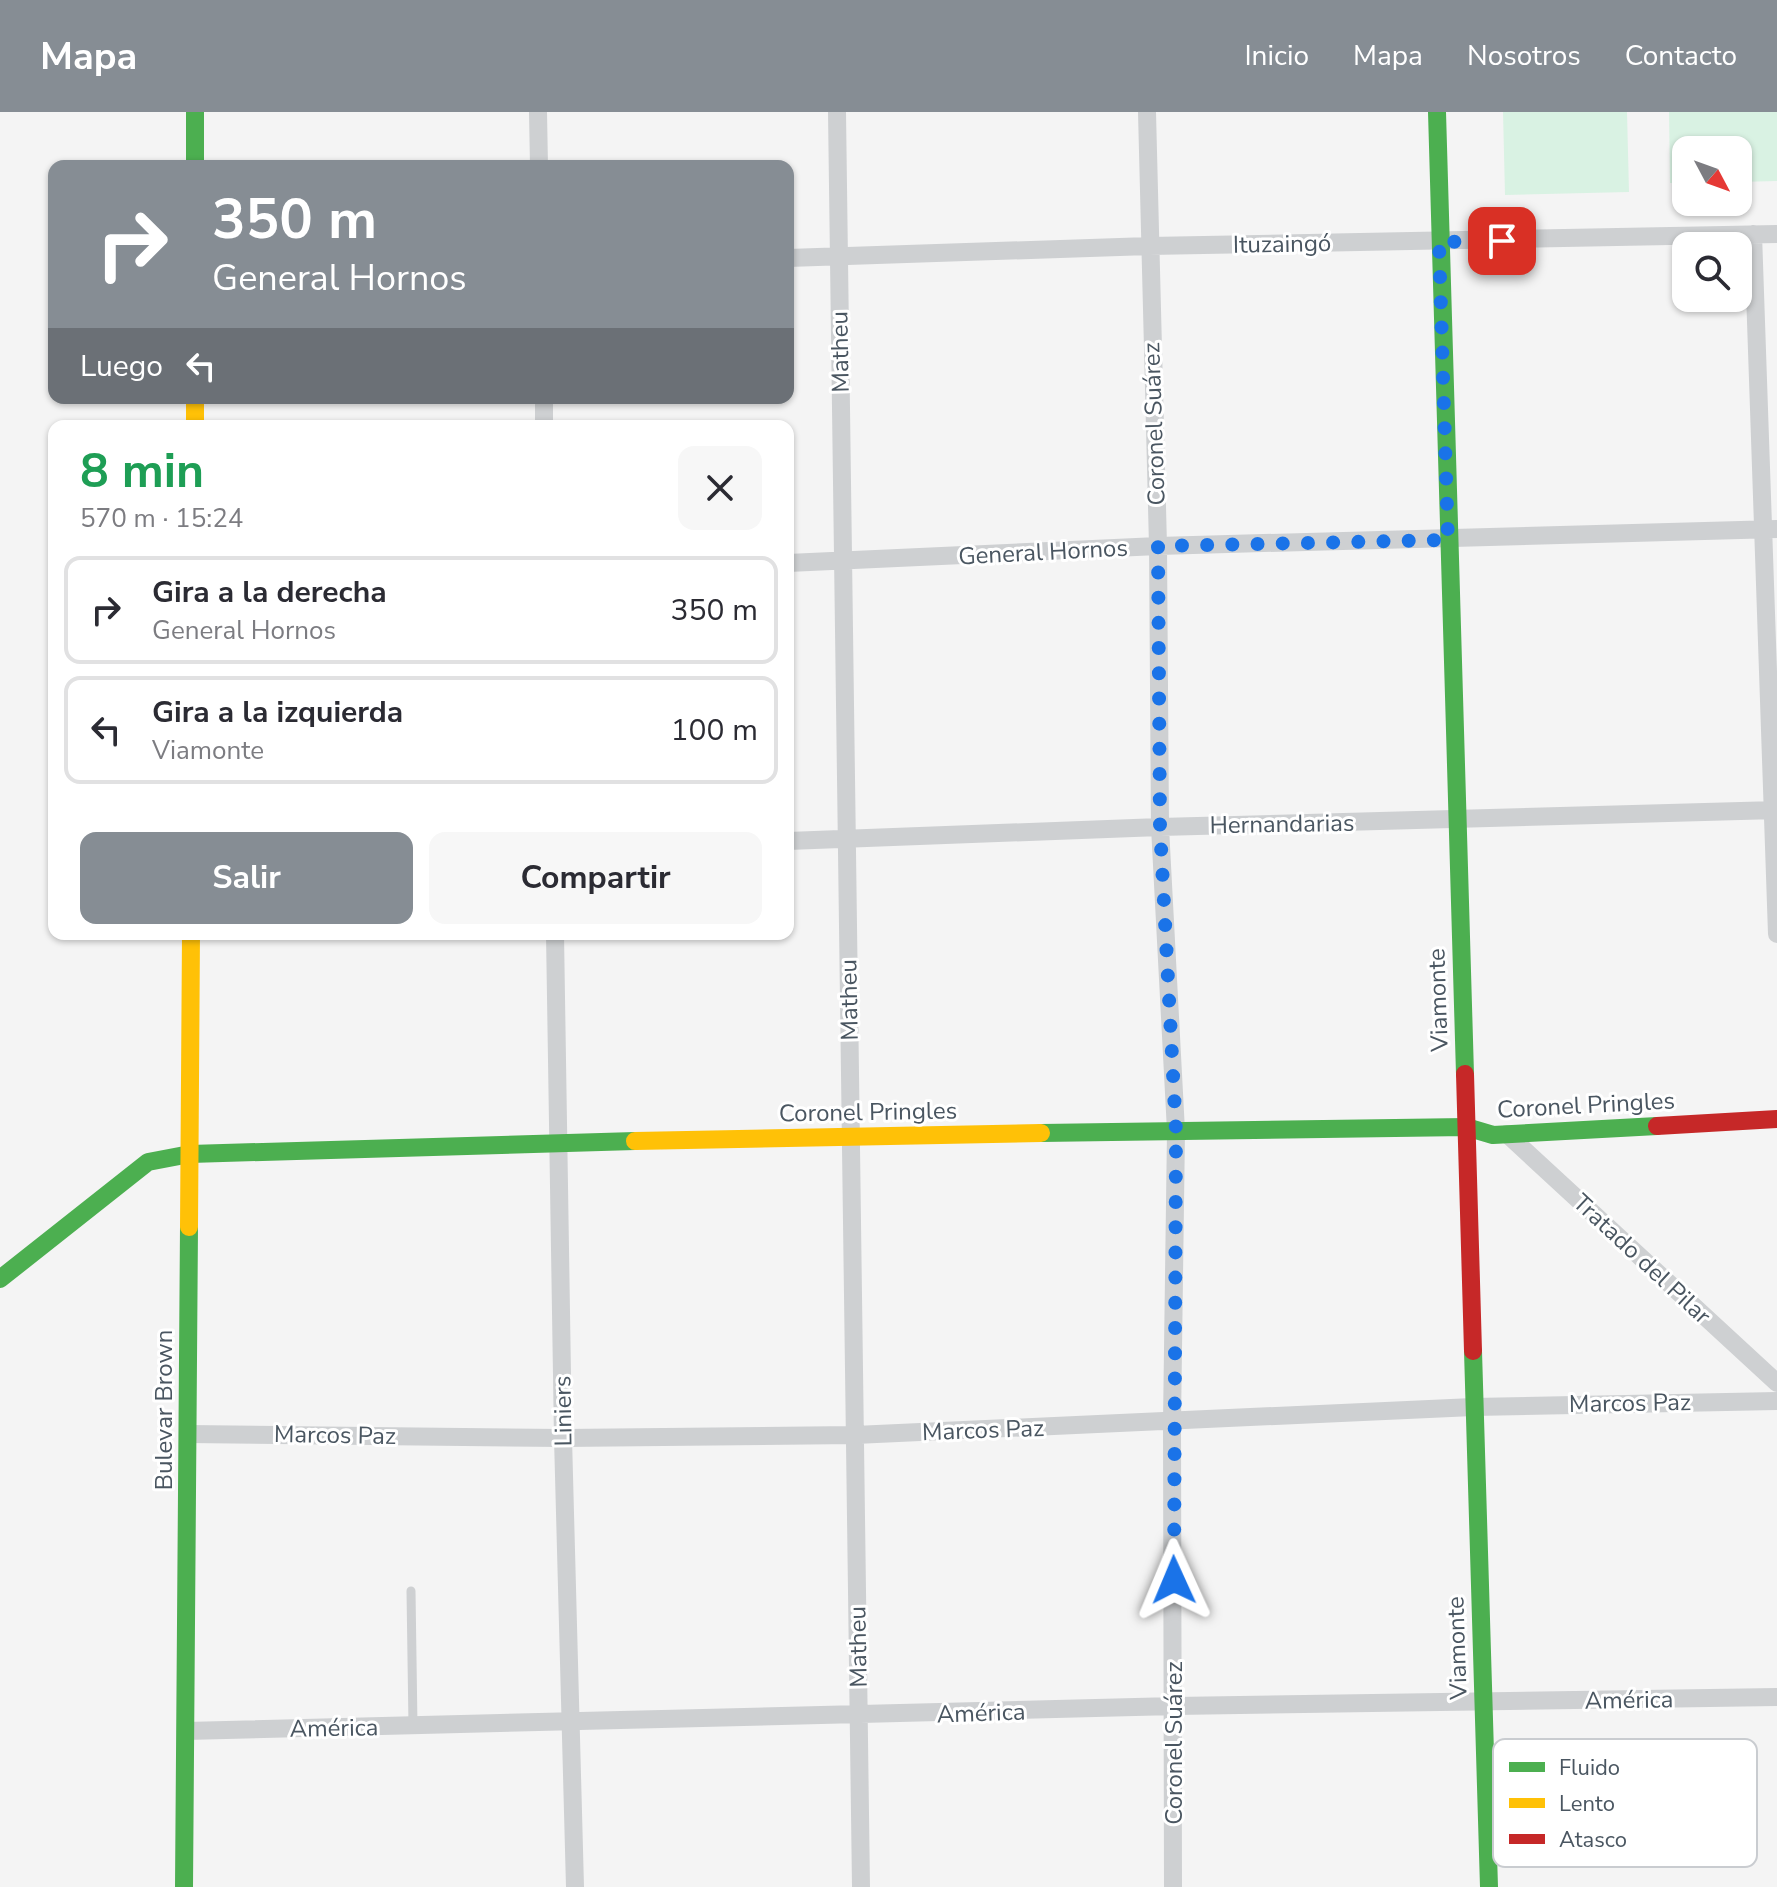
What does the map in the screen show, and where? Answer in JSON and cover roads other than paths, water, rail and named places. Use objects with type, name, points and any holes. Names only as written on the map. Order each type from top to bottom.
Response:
[{"type":"street","points":[[195,112],[195,160]]},
{"type":"street","points":[[538,112],[539,160]]},
{"type":"street","name":"Matheu","points":[[837,112],[861,1887]]},
{"type":"street","name":"Coronel Suárez","points":[[1147,112],[1158,546],[1160,827],[1176,1131],[1172,1422],[1173,1887]]},
{"type":"street","name":"Viamonte","points":[[1437,112],[1489,1887]]},
{"type":"street","points":[[1753,234],[1770,529],[1777,934]]},
{"type":"street","name":"Ituzaingó","points":[[794,258],[1149,246],[1777,234]]},
{"type":"street","name":"General Hornos","points":[[794,563],[1158,546],[1770,529]]},
{"type":"street","name":"Hernandarias","points":[[794,841],[1775,810]]},
{"type":"street","name":"Bulevar Brown","points":[[184,1887],[191,940]]},
{"type":"street","name":"Liniers","points":[[555,940],[563,1438],[575,1887]]},
{"type":"street","name":"Coronel Pringles","points":[[0,1279],[148,1162],[190,1154],[851,1135],[1466,1127],[1493,1135],[1777,1119]]},
{"type":"street","name":"Tratado del Pilar","points":[[1507,1134],[1777,1383]]},
{"type":"street","name":"Marcos Paz","points":[[188,1434],[563,1438],[855,1435],[1473,1407],[1777,1401]]},
{"type":"street","name":"América","points":[[186,1731],[859,1717],[1175,1706],[1777,1697]]},
{"type":"lane","points":[[411,1591],[413,1726]]}]
